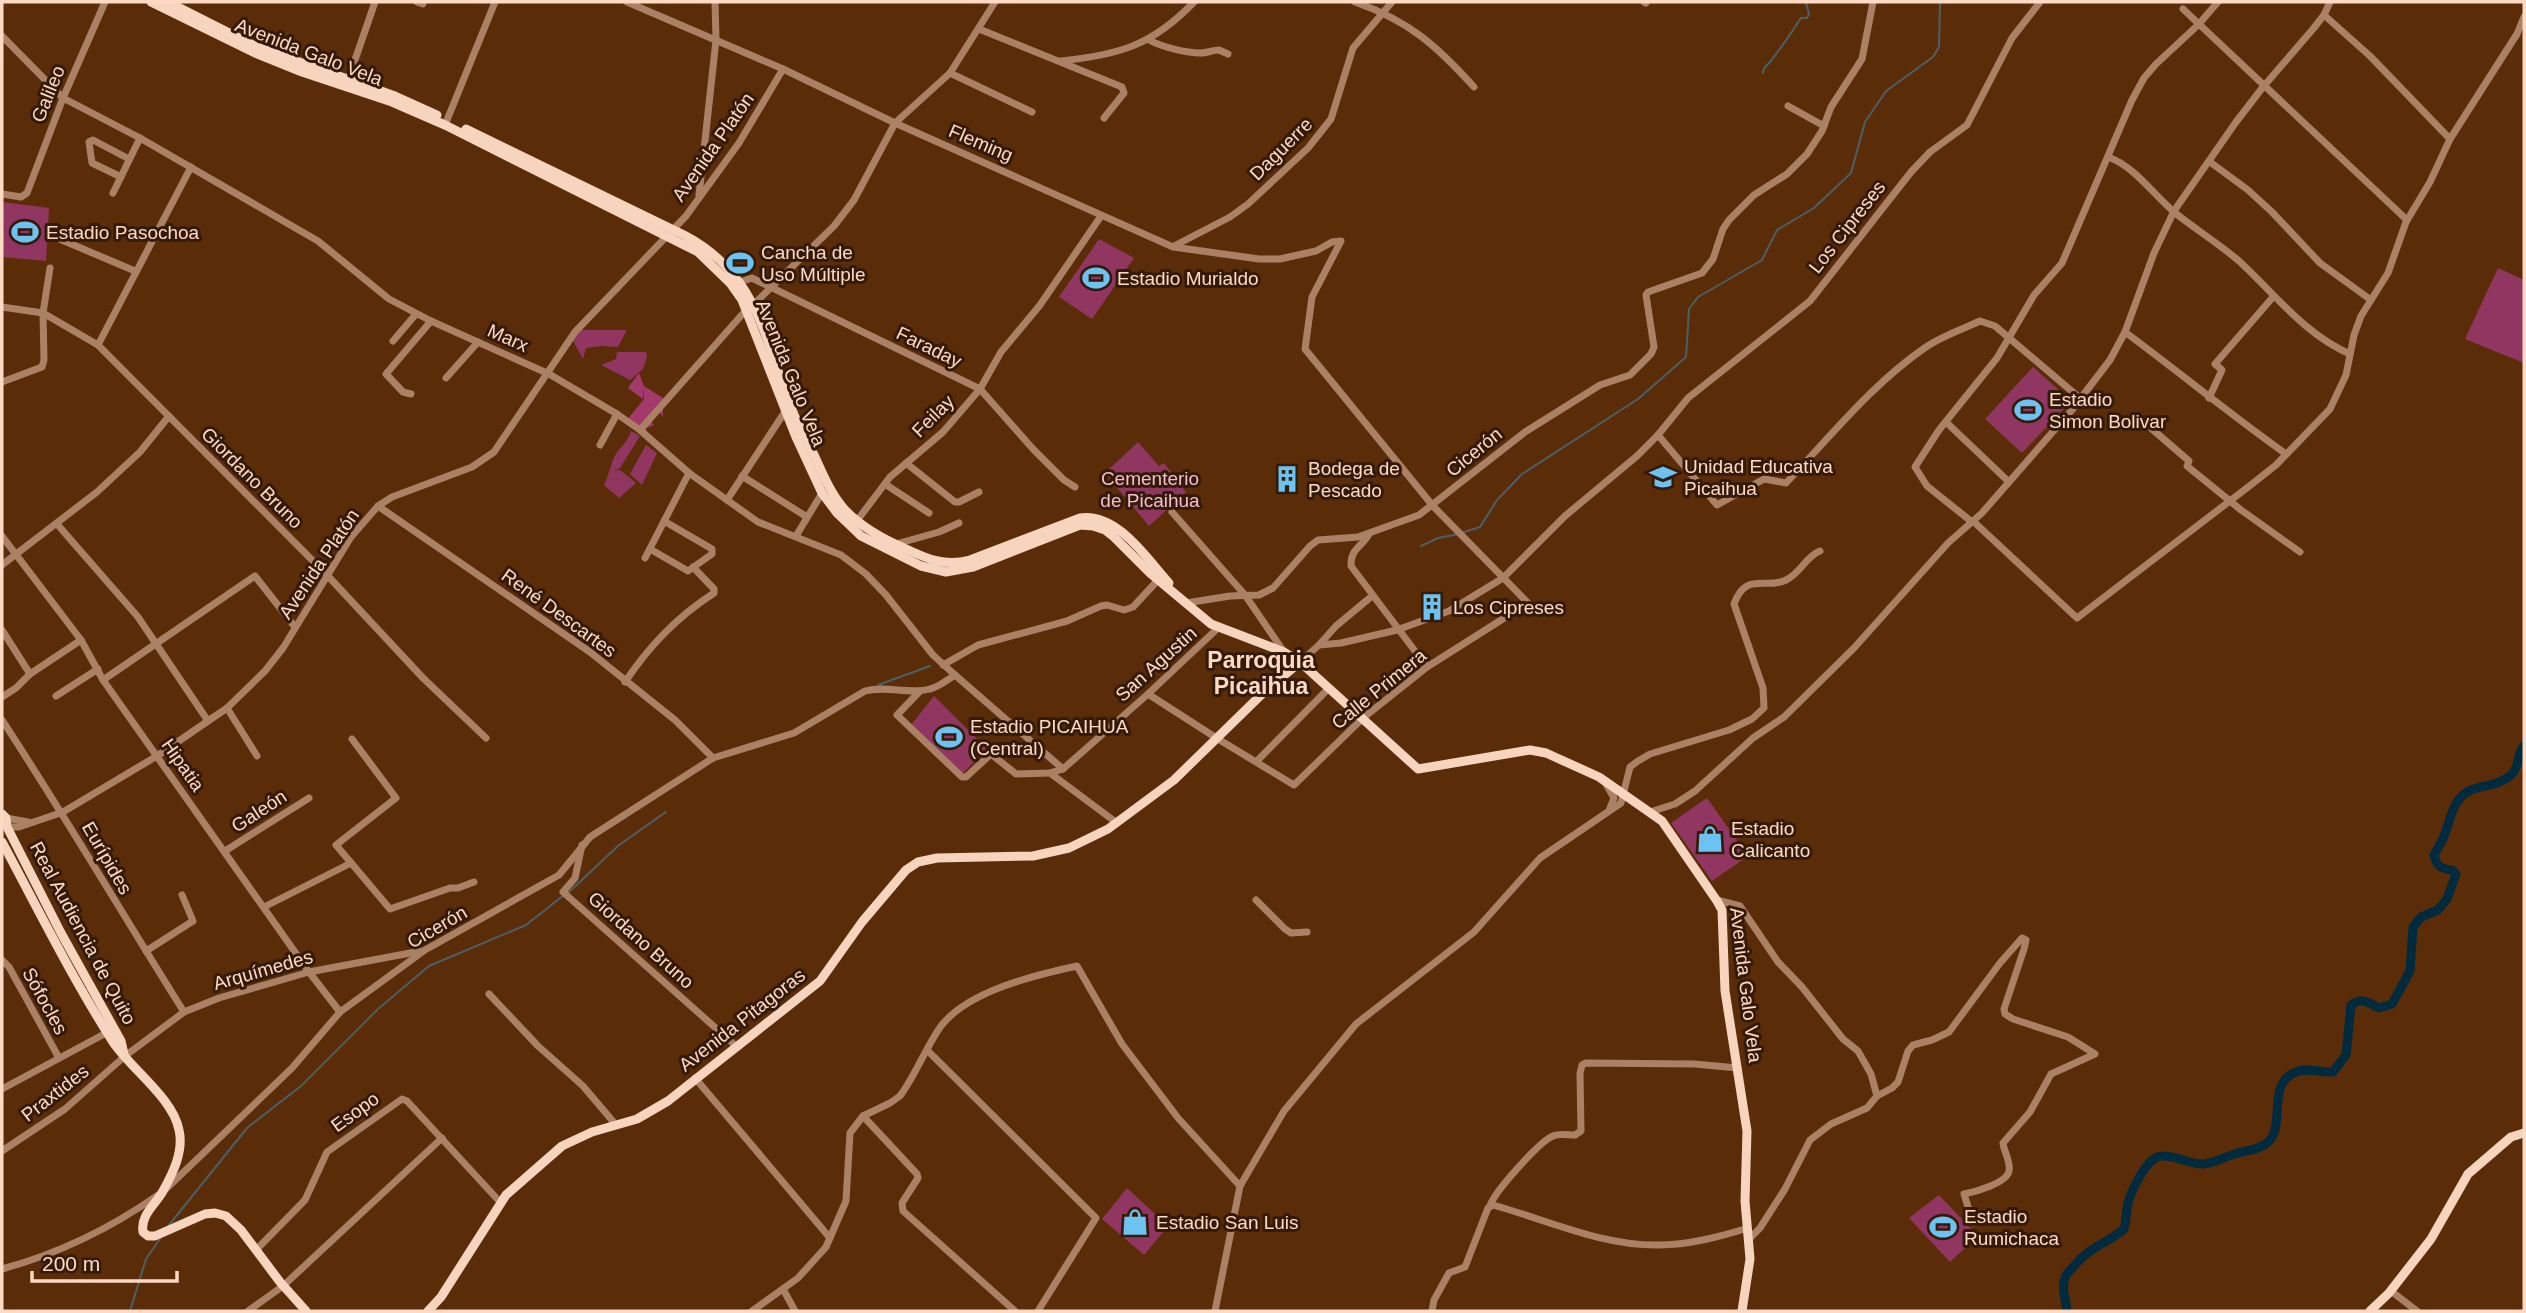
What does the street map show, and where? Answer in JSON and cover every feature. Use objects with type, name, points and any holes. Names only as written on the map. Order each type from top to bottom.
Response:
[{"type":"main road","name":"Avenida Galo Vela","points":[[151,2],[184,14],[256,50],[347,83],[395,96],[562,181],[712,252],[740,282],[822,493],[874,543],[921,566],[946,572],[973,567],[1080,525],[1105,530],[1158,580],[1218,628],[1284,652],[1300,662],[1418,769],[1538,750],[1599,777],[1662,821],[1722,910],[1725,991],[1747,1131],[1745,1201],[1750,1259],[1742,1311]]},
{"type":"main road","name":"Avenida Galo Vela","points":[[168,2],[184,14]]},
{"type":"main road","name":"Avenida Galo Vela","points":[[671,233],[714,266],[750,307]]},
{"type":"main road","name":"Avenida Galo Vela","points":[[788,407],[830,488],[854,524],[936,562],[959,563],[1080,518],[1093,517],[1123,534],[1177,591],[1183,601]]},
{"type":"main road","name":"Avenida Pitagoras","points":[[428,1311],[441,1297],[506,1195],[562,1146],[592,1132],[637,1119],[668,1101],[824,977],[862,922],[906,870],[918,862],[937,858],[1033,856],[1069,848],[1116,823],[1174,780],[1263,693],[1300,662]]},
{"type":"main road","name":"Real Audiencia de Quito","points":[[4,823],[121,1041],[125,1056]]},
{"type":"main road","name":"Real Audiencia de Quito","points":[[2,842],[107,1032],[166,1104],[179,1126],[181,1140],[178,1157],[163,1191],[143,1221],[143,1232],[148,1236],[161,1234],[205,1214],[215,1213],[232,1221],[256,1250]]},
{"type":"main road","points":[[2370,1311],[2391,1291],[2431,1239],[2468,1174],[2511,1137],[2524,1133]]},
{"type":"main road","points":[[256,1250],[306,1311]]},
{"type":"street","name":"Galileo","points":[[2,194],[21,197],[27,193],[63,97],[105,2]]},
{"type":"street","points":[[347,83],[375,2]]},
{"type":"street","points":[[446,122],[495,2]]},
{"type":"street","name":"Fleming","points":[[626,2],[783,69],[1173,247],[1259,259],[1280,259],[1316,251],[1341,240],[1312,297],[1306,349],[1433,506]]},
{"type":"street","points":[[699,196],[716,40],[715,2]]},
{"type":"street","points":[[640,430],[750,307],[834,226],[854,201],[895,122],[950,73],[995,2]]},
{"type":"street","points":[[1060,61],[1096,56],[1149,40],[1194,2]]},
{"type":"street","points":[[1355,2],[1382,12],[1419,33],[1444,54],[1474,87]]},
{"type":"street","name":"Daguerre","points":[[1173,247],[1230,217],[1248,204],[1308,148],[1331,119],[1353,48],[1392,2]]},
{"type":"street","points":[[1788,106],[1824,125],[1831,107],[1862,59],[1873,2]]},
{"type":"street","name":"Los Cipreses","points":[[1319,645],[1341,643],[1397,629],[1449,611],[1503,578],[1565,516],[1637,456],[1688,398],[1810,301],[1911,172],[1930,152],[1967,125],[2012,38],[2040,2]]},
{"type":"street","points":[[2218,2],[2144,78],[2062,263],[2034,295],[2010,338],[1976,386],[1934,436],[1915,467],[1927,486],[1973,521],[2077,618],[2286,454],[2330,409],[2346,375],[2361,316],[2388,273],[2407,220],[2430,182],[2450,139],[2524,17]]},
{"type":"street","points":[[1650,812],[1675,804],[1695,791],[1753,738],[1784,717],[1854,648],[1948,543],[1973,521],[2081,399],[2110,360],[2125,332],[2154,253],[2174,211],[2263,86],[2324,15],[2330,2]]},
{"type":"street","points":[[2183,9],[2407,220]]},
{"type":"street","points":[[2324,15],[2370,56],[2450,139]]},
{"type":"street","points":[[979,29],[1124,88],[1124,93],[1104,118]]},
{"type":"street","name":"Marx","points":[[2,36],[63,97],[141,138],[318,241],[389,299],[416,314],[549,374],[640,430],[689,473],[758,522],[841,555],[866,574],[943,665],[1063,769]]},
{"type":"street","points":[[1149,40],[1197,53],[1219,50],[1228,54]]},
{"type":"street","name":"Avenida Platón","points":[[4,823],[19,827],[63,812],[158,756],[227,708],[265,671],[362,522],[378,506],[392,497],[484,461],[502,443],[575,332],[671,233],[742,139],[783,69]]},
{"type":"street","points":[[950,73],[1032,112]]},
{"type":"street","name":"Cicerón","points":[[1183,601],[1259,595],[1273,588],[1318,540],[1349,539],[1419,516],[1525,432],[1600,385],[1630,375],[1651,354],[1654,347],[1648,292],[1702,273],[1713,258],[1723,229],[1730,220],[1754,195],[1796,166],[1813,145],[1824,125]]},
{"type":"street","points":[[113,193],[141,138]]},
{"type":"street","points":[[121,177],[92,163],[89,142],[93,140],[129,159]]},
{"type":"street","points":[[2108,157],[2122,164],[2174,211],[2236,258],[2273,297],[2319,337],[2350,354]]},
{"type":"street","points":[[2210,162],[2256,197],[2320,263],[2371,300]]},
{"type":"street","points":[[98,345],[191,167]]},
{"type":"street","name":"Feilay","points":[[854,524],[885,484],[943,432],[980,389],[1001,352],[1040,305],[1101,216]]},
{"type":"street","points":[[50,236],[135,271]]},
{"type":"street","points":[[2,382],[39,369],[44,360],[43,313],[50,268]]},
{"type":"street","name":"Faraday","points":[[740,282],[752,278],[980,389],[1033,449],[1064,480],[1075,487]]},
{"type":"street","points":[[2209,398],[2222,370],[2215,364],[2273,297]]},
{"type":"street","name":"Giordano Bruno","points":[[2,307],[43,313],[98,345],[327,575],[423,678],[486,738]]},
{"type":"street","points":[[393,341],[416,314]]},
{"type":"street","points":[[411,394],[403,392],[386,374],[431,321]]},
{"type":"street","points":[[1658,435],[1717,505],[1763,479],[1786,483],[1875,391],[1928,345],[1980,321],[1995,326],[2081,399]]},
{"type":"street","points":[[2125,332],[2286,454]]},
{"type":"street","points":[[446,377],[478,342]]},
{"type":"street","points":[[727,500],[788,407]]},
{"type":"street","points":[[600,445],[617,414]]},
{"type":"street","points":[[2,565],[97,492],[140,452],[169,416]]},
{"type":"street","points":[[1946,422],[2009,482]]},
{"type":"street","points":[[2152,429],[2189,461],[2187,466],[2300,552]]},
{"type":"street","points":[[906,463],[955,502],[979,492]]},
{"type":"street","points":[[645,558],[689,473]]},
{"type":"street","points":[[742,476],[807,517]]},
{"type":"street","points":[[885,484],[929,513]]},
{"type":"street","points":[[796,536],[822,493]]},
{"type":"street","name":"René Descartes","points":[[378,506],[550,623],[695,738],[713,758]]},
{"type":"street","points":[[1433,506],[1503,578]]},
{"type":"street","points":[[1172,512],[1245,595],[1284,652]]},
{"type":"street","points":[[650,549],[688,571],[712,554],[712,549],[664,521]]},
{"type":"street","points":[[895,544],[939,532],[959,523]]},
{"type":"street","points":[[57,524],[138,617],[208,721]]},
{"type":"street","points":[[1370,533],[1350,557],[1350,566],[1427,667]]},
{"type":"street","name":"Hipatia","points":[[2,536],[82,640],[103,680],[340,1012]]},
{"type":"street","points":[[1215,1311],[1240,1186],[1284,1111],[1356,1024],[1474,932],[1540,858],[1609,808],[1621,803],[1630,767],[1644,756],[1729,730],[1752,719],[1764,708],[1763,688],[1734,604],[1737,597],[1753,583],[1772,584],[1785,581],[1796,575],[1810,556],[1820,551]]},
{"type":"street","points":[[625,682],[654,642],[714,593],[714,589],[694,568]]},
{"type":"street","points":[[103,680],[255,576],[295,627]]},
{"type":"street","name":"Calle Primera","points":[[1257,761],[1294,785],[1363,718],[1427,667],[1528,603],[1503,578]]},
{"type":"street","points":[[943,665],[978,645],[1056,624],[1101,606],[1124,610],[1133,607],[1158,580]]},
{"type":"street","points":[[1300,662],[1336,626],[1372,596]]},
{"type":"street","name":"San Agustin","points":[[1049,773],[1063,769],[1149,694],[1218,628]]},
{"type":"street","points":[[2,631],[30,674]]},
{"type":"street","points":[[2,697],[30,674],[82,640]]},
{"type":"street","points":[[56,696],[98,669]]},
{"type":"street","points":[[955,675],[925,690],[897,715],[962,777],[966,777],[989,754],[994,754],[1011,771],[1020,775],[1049,773],[1116,823]]},
{"type":"street","points":[[1149,694],[1257,761],[1329,688]]},
{"type":"street","name":"Cicerón","points":[[2,1269],[63,1248],[135,1211],[163,1191],[292,1068],[340,1012],[425,950],[559,875],[582,845],[600,830],[713,758],[794,733],[870,690],[925,690]]},
{"type":"street","points":[[227,708],[257,756]]},
{"type":"street","name":"Eurípides","points":[[2,720],[63,812],[184,1012]]},
{"type":"street","points":[[352,740],[396,798],[336,845],[390,909],[474,882]]},
{"type":"street","points":[[1599,777],[1611,789],[1614,798],[1609,808]]},
{"type":"street","name":"Galeón","points":[[225,852],[309,798]]},
{"type":"street","name":"Giordano Bruno","points":[[582,845],[575,878],[567,895],[737,1047]]},
{"type":"street","points":[[264,907],[351,863]]},
{"type":"street","points":[[146,951],[193,921],[182,895]]},
{"type":"street","points":[[1256,900],[1291,933],[1307,932]]},
{"type":"street","points":[[1717,900],[1740,906],[1778,961],[1843,1039],[1858,1051],[1871,1074],[1877,1096]]},
{"type":"street","points":[[1749,1239],[1760,1228],[1785,1189],[1810,1140],[1831,1124],[1867,1108],[1877,1096],[1892,1088],[1898,1082],[1908,1051],[1913,1045],[1949,1032],[2022,938],[2026,940],[2004,1009],[2005,1014],[2067,1037],[2095,1054],[2051,1074],[2030,1112],[2003,1143],[2008,1162],[2007,1176],[1978,1191],[1964,1194],[1973,1223]]},
{"type":"street","name":"Arquímedes","points":[[125,1056],[184,1012],[219,998],[309,972],[425,950]]},
{"type":"street","name":"Sófocles","points":[[2,960],[9,967],[59,1058]]},
{"type":"street","points":[[752,1311],[798,1278],[818,1257],[830,1238],[846,1201],[850,1133],[863,1116],[890,1104],[900,1096],[940,1027],[964,1005],[1028,976],[1076,966],[1122,1044],[1178,1118],[1240,1186]]},
{"type":"street","points":[[489,994],[538,1046],[583,1086],[617,1125]]},
{"type":"street","points":[[2,1089],[107,1032]]},
{"type":"street","points":[[928,1051],[1096,1217],[1038,1311]]},
{"type":"street","name":"Praxtides","points":[[2,1151],[65,1109],[125,1056]]},
{"type":"street","points":[[1432,1311],[1434,1300],[1449,1273],[1465,1267],[1490,1206],[1506,1179],[1547,1139],[1559,1134],[1575,1135],[1581,1131],[1582,1065],[1694,1064],[1738,1068]]},
{"type":"street","points":[[695,1078],[830,1238]]},
{"type":"street","name":"Esopo","points":[[256,1250],[305,1200],[327,1153],[399,1099],[407,1101],[442,1138]]},
{"type":"street","points":[[863,1116],[918,1174],[902,1203],[903,1210],[1015,1311]]},
{"type":"street","points":[[247,1311],[283,1286],[442,1138],[500,1202]]},
{"type":"street","points":[[1490,1206],[1602,1238],[1648,1245],[1689,1243],[1748,1228]]},
{"type":"street","points":[[783,1289],[795,1311]]},
{"type":"street","points":[[2391,1291],[2417,1311]]},
{"type":"green space","name":"Estadio Pasochoa","points":[[2,202],[49,208],[46,261],[2,257]]},
{"type":"green space","name":"Estadio Murialdo","points":[[1099,239],[1134,258],[1092,319],[1059,297]]},
{"type":"green space","points":[[2498,268],[2524,280],[2524,363],[2465,339]]},
{"type":"green space","points":[[579,330],[627,330],[618,347],[586,348],[583,359],[572,339]]},
{"type":"green space","points":[[617,352],[646,352],[643,369],[630,380],[601,365],[616,359]]},
{"type":"green space","name":"Estadio Simon Bolivar","points":[[2033,367],[2071,401],[2022,453],[1985,419]]},
{"type":"green space","points":[[631,431],[640,436],[620,468],[614,471],[620,470],[636,483],[619,498],[604,485],[614,458]]},
{"type":"green space","name":"Cementerio de Picaihua","points":[[1138,442],[1159,466],[1164,463],[1186,492],[1149,526],[1105,473]]},
{"type":"green space","points":[[646,445],[657,453],[642,485],[630,474]]},
{"type":"green space","name":"Estadio PICAIHUA (Central)","points":[[934,696],[987,749],[962,774],[911,725]]},
{"type":"green space","points":[[1707,798],[1748,856],[1712,881],[1671,823]]},
{"type":"green space","points":[[1127,1188],[1168,1226],[1144,1255],[1102,1219]]},
{"type":"green space","name":"Estadio Rumichaca","points":[[1939,1195],[1978,1236],[1950,1262],[1909,1218]]},
{"type":"shaded area","points":[[639,373],[644,386],[663,398],[663,417],[658,410],[649,419],[654,425],[646,428],[648,436],[627,420],[644,399],[644,387],[643,399],[628,388]]},
{"type":"waterway","points":[[1763,73],[1801,18],[1807,18],[1809,14],[1806,2]]},
{"type":"waterway","points":[[1464,532],[1480,527],[1497,500],[1522,474],[1638,399],[1686,357],[1689,309],[1698,297],[1762,260],[1777,230],[1814,208],[1851,173],[1865,122],[1886,91],[1933,57],[1939,47],[1940,2]]},
{"type":"waterway","points":[[1421,546],[1438,538],[1459,534]]},
{"type":"waterway","points":[[878,685],[930,666]]},
{"type":"waterway","points":[[2067,1311],[2063,1286],[2067,1274],[2086,1254],[2124,1229],[2131,1194],[2139,1177],[2155,1158],[2172,1157],[2198,1164],[2208,1163],[2265,1145],[2276,1126],[2279,1095],[2287,1078],[2305,1070],[2333,1072],[2346,1055],[2351,1005],[2362,1001],[2379,1008],[2392,1004],[2410,971],[2413,927],[2421,917],[2438,910],[2447,899],[2456,874],[2440,866],[2434,855],[2456,804],[2471,790],[2497,783],[2511,775],[2524,746]]},
{"type":"waterway","points":[[569,892],[619,845],[666,812]]},
{"type":"waterway","points":[[169,1225],[247,1128],[301,1086],[378,1009],[429,966],[526,925],[564,895]]},
{"type":"waterway","points":[[130,1311],[146,1259],[160,1239]]},
{"type":"place","name":"Estadio Pasochoa","points":[[25,232]]},
{"type":"place","name":"Cancha de Uso Múltiple","points":[[740,263]]},
{"type":"place","name":"Estadio Murialdo","points":[[1096,278]]},
{"type":"place","name":"Estadio Simon Bolivar","points":[[2028,410]]},
{"type":"place","name":"Unidad Educativa Picaihua","points":[[1663,477]]},
{"type":"place","name":"Bodega de Pescado","points":[[1287,479]]},
{"type":"place","name":"Los Cipreses","points":[[1432,607]]},
{"type":"place","name":"Estadio PICAIHUA (Central)","points":[[949,737]]},
{"type":"place","name":"Estadio Calicanto","points":[[1710,839]]},
{"type":"place","name":"Estadio San Luis","points":[[1135,1222]]},
{"type":"place","name":"Estadio Rumichaca","points":[[1943,1227]]},
{"type":"district","name":"Parroquia Picaihua","points":[[1261,673]]}]
